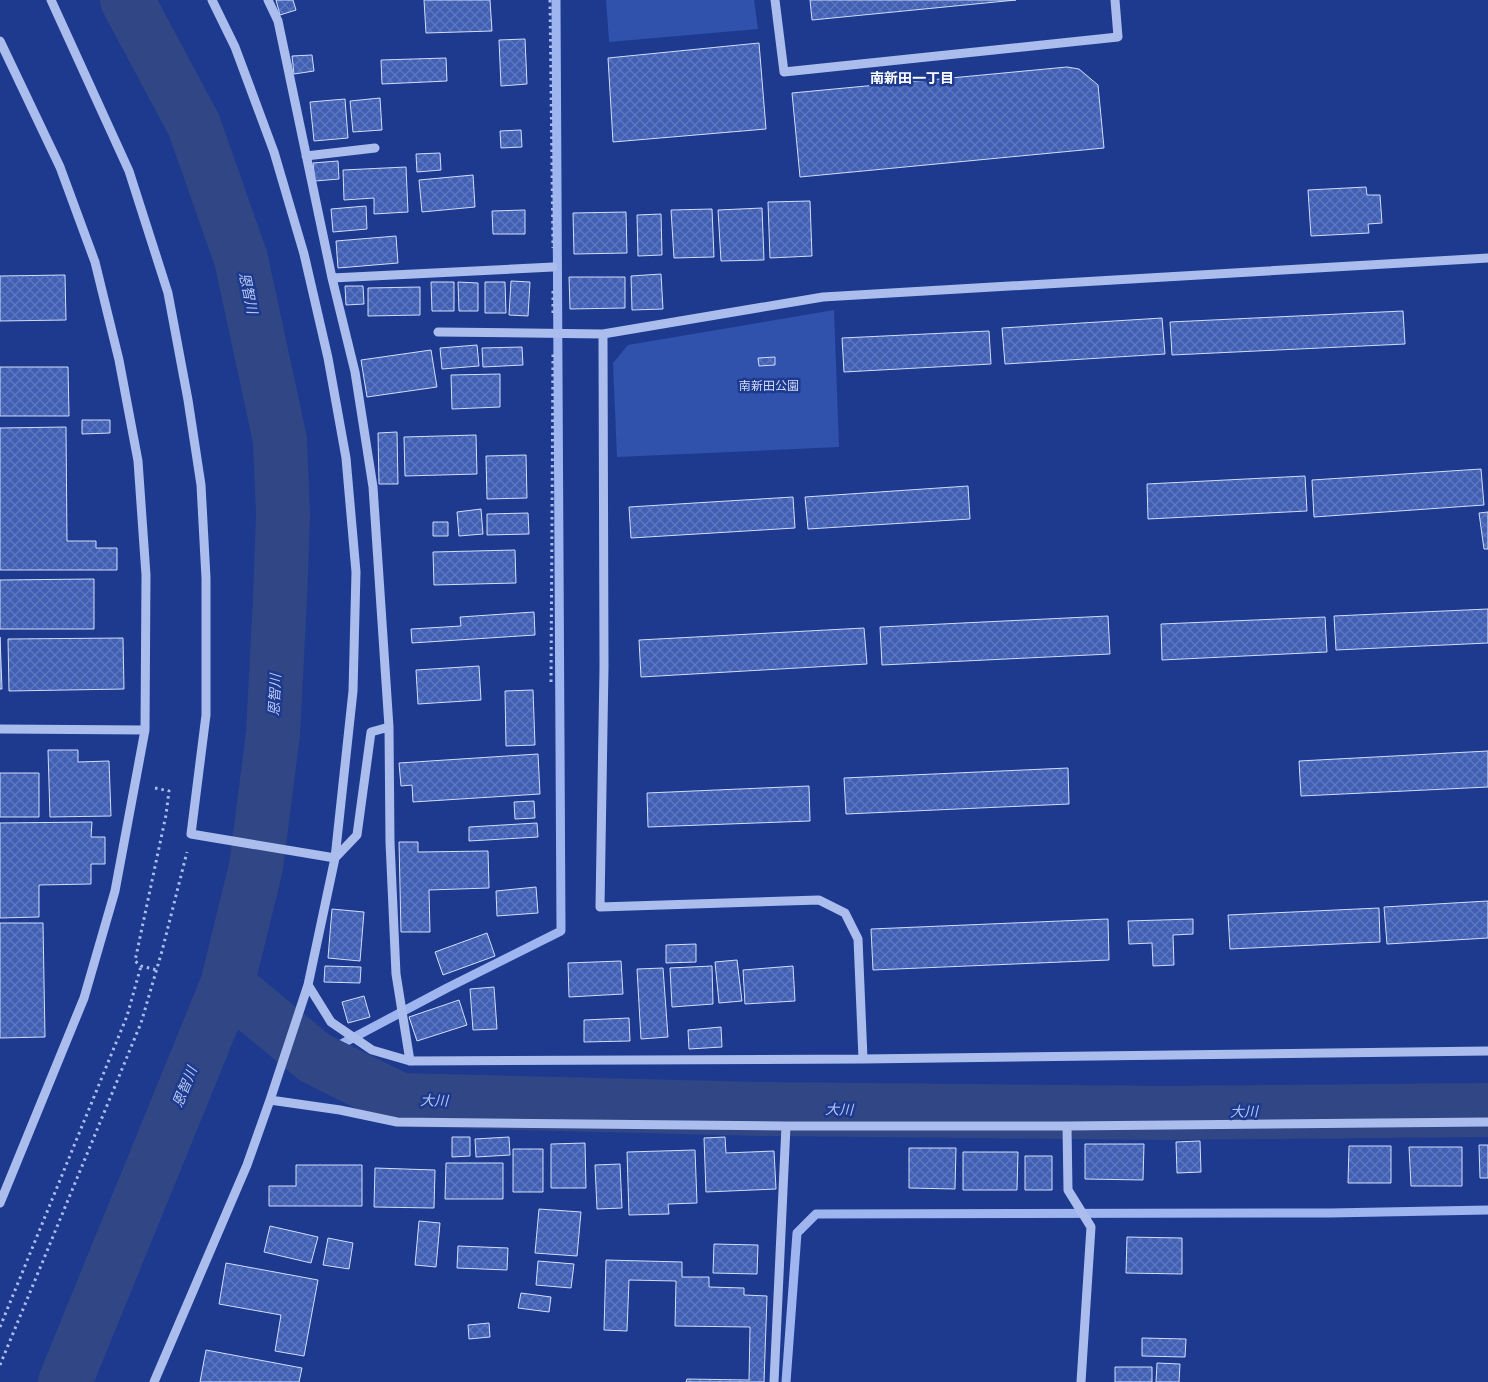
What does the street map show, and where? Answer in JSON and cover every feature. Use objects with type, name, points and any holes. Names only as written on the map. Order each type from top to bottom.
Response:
[{"type":"street","points":[[51,0],[129,170],[168,293],[188,400],[201,485],[206,578],[206,715],[191,834],[335,858]]},
{"type":"street","points":[[154,1382],[247,1165],[308,985],[335,858],[353,691],[356,572],[346,458],[326,349],[304,254],[274,152],[235,47],[212,0]]},
{"type":"street","points":[[268,0],[278,21],[332,278],[355,372],[373,487],[389,727],[390,842],[396,974],[410,1061]]},
{"type":"street","points":[[775,0],[784,72],[1118,37],[1115,0]]},
{"type":"street","points":[[0,40],[60,167],[95,262],[118,360],[138,462],[146,576],[145,730],[115,891],[84,998],[0,1203]]},
{"type":"street","points":[[306,156],[375,148]]},
{"type":"street","points":[[438,332],[603,334],[823,297],[1488,258]]},
{"type":"street","points":[[332,278],[553,267]]},
{"type":"street","points":[[603,334],[604,667],[600,907],[819,900],[845,913],[858,939],[863,1059]]},
{"type":"street","points":[[335,858],[357,835],[371,732],[389,727]]},
{"type":"street","points":[[0,729],[145,730]]},
{"type":"street","points":[[308,985],[331,1022],[372,1050],[410,1061],[863,1059],[1488,1051]]},
{"type":"street","points":[[270,1100],[340,1110],[397,1122],[786,1126],[1067,1126],[1488,1122]]},
{"type":"street","points":[[774,1382],[786,1126]]},
{"type":"street","points":[[1067,1126],[1068,1190],[1091,1227],[1081,1382]]},
{"type":"path","points":[[135,784],[169,790],[166,815],[135,961],[141,966],[156,970]]},
{"type":"path","points":[[0,1365],[141,1023],[191,834]]},
{"type":"path","points":[[0,1327],[127,1016],[141,966]]},
{"type":"green space","points":[[606,0],[754,0],[758,29],[609,42]]},
{"type":"green space","name":"南新田公園","points":[[834,310],[839,447],[617,457],[613,363],[628,345]]},
{"type":"building","points":[[276,0],[293,0],[296,10],[280,15]]},
{"type":"building","points":[[424,0],[490,0],[492,31],[426,33]]},
{"type":"building","points":[[810,0],[1016,0],[812,20]]},
{"type":"building","points":[[525,39],[527,84],[501,86],[499,40]]},
{"type":"building","points":[[759,43],[766,129],[613,142],[608,58]]},
{"type":"building","points":[[312,55],[314,71],[294,74],[292,56]]},
{"type":"building","points":[[446,58],[447,81],[382,84],[381,60]]},
{"type":"building","points":[[1067,67],[1079,69],[1098,85],[1104,148],[800,177],[792,93]]},
{"type":"building","points":[[380,98],[382,130],[353,132],[350,101]]},
{"type":"building","points":[[345,99],[348,138],[314,141],[310,102]]},
{"type":"building","points":[[521,130],[522,147],[501,148],[500,131]]},
{"type":"building","points":[[440,153],[441,170],[417,172],[416,154]]},
{"type":"building","points":[[338,161],[339,179],[315,181],[313,163]]},
{"type":"building","points":[[406,167],[408,212],[374,214],[374,198],[344,200],[343,170]]},
{"type":"building","points":[[473,175],[475,207],[422,212],[419,180]]},
{"type":"building","points":[[1366,187],[1367,195],[1380,195],[1382,223],[1368,224],[1369,233],[1311,236],[1308,190]]},
{"type":"building","points":[[810,201],[812,256],[770,258],[768,202]]},
{"type":"building","points":[[366,206],[367,229],[333,232],[331,209]]},
{"type":"building","points":[[762,208],[764,260],[721,261],[718,210]]},
{"type":"building","points":[[712,209],[714,257],[674,258],[671,210]]},
{"type":"building","points":[[525,210],[525,234],[493,234],[492,211]]},
{"type":"building","points":[[626,212],[627,253],[574,254],[573,213]]},
{"type":"building","points":[[661,214],[662,255],[638,256],[637,215]]},
{"type":"building","points":[[396,236],[398,263],[338,268],[336,241]]},
{"type":"building","points":[[661,274],[663,309],[632,310],[631,276]]},
{"type":"building","points":[[65,275],[66,320],[0,321],[0,276]]},
{"type":"building","points":[[569,277],[625,277],[625,308],[570,309]]},
{"type":"building","points":[[511,281],[530,282],[528,316],[509,315]]},
{"type":"building","points":[[431,282],[454,282],[454,311],[432,311]]},
{"type":"building","points":[[458,282],[478,283],[478,311],[459,311]]},
{"type":"building","points":[[485,282],[505,282],[506,313],[485,313]]},
{"type":"building","points":[[345,286],[363,286],[364,304],[346,305]]},
{"type":"building","points":[[420,287],[420,315],[368,316],[368,288]]},
{"type":"building","points":[[1403,311],[1405,344],[1172,355],[1170,322]]},
{"type":"building","points":[[1162,318],[1165,354],[1005,364],[1002,328]]},
{"type":"building","points":[[989,331],[991,364],[844,372],[842,338]]},
{"type":"building","points":[[477,345],[479,366],[442,369],[440,348]]},
{"type":"building","points":[[522,347],[523,365],[483,367],[482,348]]},
{"type":"building","points":[[431,350],[437,387],[367,397],[361,360]]},
{"type":"building","points":[[775,357],[775,365],[759,366],[758,358]]},
{"type":"building","points":[[0,367],[68,367],[69,416],[0,416]]},
{"type":"building","points":[[500,374],[500,407],[452,409],[451,375]]},
{"type":"building","points":[[82,420],[110,420],[110,433],[82,434]]},
{"type":"building","points":[[66,427],[67,541],[96,541],[96,548],[117,548],[117,570],[0,570],[0,428]]},
{"type":"building","points":[[397,432],[398,484],[379,484],[378,433]]},
{"type":"building","points":[[476,435],[477,474],[405,476],[404,437]]},
{"type":"building","points":[[526,455],[527,498],[487,499],[486,456]]},
{"type":"building","points":[[1481,469],[1484,505],[1314,517],[1312,480]]},
{"type":"building","points":[[1305,476],[1307,511],[1148,519],[1147,484]]},
{"type":"building","points":[[968,486],[970,519],[808,529],[805,497]]},
{"type":"building","points":[[793,497],[795,528],[631,538],[629,507]]},
{"type":"building","points":[[481,509],[483,534],[459,536],[457,512]]},
{"type":"building","points":[[1488,512],[1488,549],[1484,549],[1479,513]]},
{"type":"building","points":[[528,513],[529,534],[487,535],[487,514]]},
{"type":"building","points":[[433,522],[448,522],[448,536],[433,536]]},
{"type":"building","points":[[515,550],[516,583],[434,585],[433,552]]},
{"type":"building","points":[[94,579],[94,629],[0,629],[0,580]]},
{"type":"building","points":[[1488,609],[1488,643],[1336,650],[1334,616]]},
{"type":"building","points":[[534,612],[535,635],[412,643],[411,629],[461,626],[460,617]]},
{"type":"building","points":[[1108,616],[1110,654],[882,665],[880,627]]},
{"type":"building","points":[[1325,617],[1327,652],[1162,660],[1161,624]]},
{"type":"building","points":[[864,628],[867,664],[641,677],[639,640]]},
{"type":"building","points":[[0,637],[2,689],[0,689]]},
{"type":"building","points":[[123,638],[124,689],[9,691],[8,639]]},
{"type":"building","points":[[479,666],[481,700],[418,704],[416,670]]},
{"type":"building","points":[[533,690],[535,745],[506,746],[505,691]]},
{"type":"building","points":[[48,750],[78,750],[78,762],[109,761],[111,816],[50,817]]},
{"type":"building","points":[[1488,751],[1488,787],[1301,796],[1299,761]]},
{"type":"building","points":[[538,754],[540,794],[413,802],[412,785],[401,786],[399,763]]},
{"type":"building","points":[[1068,768],[1069,804],[846,814],[844,778]]},
{"type":"building","points":[[0,773],[39,773],[39,817],[0,817]]},
{"type":"building","points":[[809,786],[810,821],[648,827],[647,793]]},
{"type":"building","points":[[534,801],[535,818],[515,819],[514,802]]},
{"type":"building","points":[[92,822],[91,837],[105,837],[105,864],[91,864],[91,884],[39,885],[39,917],[0,918],[0,823]]},
{"type":"building","points":[[537,823],[538,837],[469,841],[469,827]]},
{"type":"building","points":[[399,842],[418,842],[418,852],[488,851],[489,888],[429,890],[430,932],[401,932]]},
{"type":"building","points":[[536,887],[538,913],[497,916],[496,891]]},
{"type":"building","points":[[1488,901],[1488,938],[1387,944],[1384,907]]},
{"type":"building","points":[[1379,908],[1380,942],[1230,949],[1228,915]]},
{"type":"building","points":[[332,909],[364,912],[360,961],[328,958]]},
{"type":"building","points":[[1108,919],[1109,960],[873,970],[871,929]]},
{"type":"building","points":[[1193,919],[1193,934],[1173,935],[1174,965],[1153,966],[1152,943],[1129,944],[1128,921]]},
{"type":"building","points":[[0,923],[43,923],[45,1037],[0,1038]]},
{"type":"building","points":[[487,933],[495,956],[443,975],[435,952]]},
{"type":"building","points":[[696,944],[696,962],[666,963],[666,945]]},
{"type":"building","points":[[737,960],[742,1001],[719,1003],[715,962]]},
{"type":"building","points":[[621,961],[623,994],[569,997],[568,963]]},
{"type":"building","points":[[325,966],[361,967],[360,983],[324,982]]},
{"type":"building","points":[[712,966],[713,1004],[672,1007],[670,968]]},
{"type":"building","points":[[793,966],[795,1001],[745,1004],[743,970]]},
{"type":"building","points":[[663,968],[668,1037],[641,1039],[637,969]]},
{"type":"building","points":[[494,987],[497,1029],[473,1030],[470,989]]},
{"type":"building","points":[[364,996],[370,1017],[348,1023],[342,1002]]},
{"type":"building","points":[[459,1000],[467,1025],[417,1041],[409,1017]]},
{"type":"building","points":[[629,1018],[630,1041],[584,1042],[584,1020]]},
{"type":"building","points":[[721,1027],[722,1047],[689,1049],[688,1030]]},
{"type":"building","points":[[452,1137],[470,1137],[470,1156],[452,1157]]},
{"type":"building","points":[[509,1137],[510,1155],[476,1157],[475,1139]]},
{"type":"building","points":[[725,1137],[726,1153],[774,1151],[776,1189],[706,1192],[704,1138]]},
{"type":"building","points":[[1200,1141],[1201,1172],[1177,1173],[1176,1142]]},
{"type":"building","points":[[585,1143],[586,1188],[551,1188],[551,1144]]},
{"type":"building","points":[[1085,1144],[1144,1144],[1143,1180],[1085,1179]]},
{"type":"building","points":[[1479,1145],[1488,1145],[1488,1178],[1480,1178]]},
{"type":"building","points":[[1349,1146],[1391,1146],[1391,1183],[1348,1183]]},
{"type":"building","points":[[1409,1147],[1462,1147],[1462,1186],[1411,1186]]},
{"type":"building","points":[[909,1148],[956,1148],[955,1189],[909,1188]]},
{"type":"building","points":[[513,1149],[543,1149],[543,1192],[513,1192]]},
{"type":"building","points":[[695,1150],[697,1203],[668,1204],[669,1214],[629,1215],[627,1152]]},
{"type":"building","points":[[963,1152],[1018,1152],[1017,1190],[963,1190]]},
{"type":"building","points":[[1025,1156],[1052,1156],[1052,1190],[1025,1190]]},
{"type":"building","points":[[446,1163],[503,1163],[503,1199],[445,1199]]},
{"type":"building","points":[[620,1164],[622,1208],[597,1209],[595,1165]]},
{"type":"building","points":[[296,1165],[362,1165],[362,1206],[269,1206],[269,1186],[296,1186]]},
{"type":"building","points":[[375,1168],[435,1170],[434,1208],[374,1207]]},
{"type":"building","points":[[539,1209],[581,1212],[577,1256],[535,1253]]},
{"type":"building","points":[[419,1221],[440,1223],[436,1267],[415,1265]]},
{"type":"building","points":[[270,1226],[318,1237],[311,1263],[264,1252]]},
{"type":"building","points":[[1127,1237],[1182,1238],[1182,1274],[1126,1273]]},
{"type":"building","points":[[328,1238],[353,1243],[349,1269],[323,1265]]},
{"type":"building","points":[[714,1244],[758,1245],[757,1274],[713,1273]]},
{"type":"building","points":[[458,1246],[508,1248],[507,1270],[457,1268]]},
{"type":"building","points":[[606,1260],[682,1262],[682,1277],[709,1277],[709,1287],[744,1288],[744,1295],[767,1296],[764,1382],[686,1382],[687,1379],[749,1380],[750,1327],[675,1326],[676,1281],[629,1280],[627,1331],[604,1330]]},
{"type":"building","points":[[538,1261],[574,1264],[571,1288],[536,1285]]},
{"type":"building","points":[[226,1263],[318,1280],[304,1356],[275,1351],[281,1315],[219,1304]]},
{"type":"building","points":[[521,1293],[551,1297],[549,1312],[518,1308]]},
{"type":"building","points":[[489,1323],[490,1337],[469,1339],[468,1325]]},
{"type":"building","points":[[1142,1338],[1186,1339],[1185,1357],[1142,1356]]},
{"type":"building","points":[[206,1350],[302,1368],[299,1382],[200,1382]]},
{"type":"building","points":[[1157,1363],[1180,1364],[1179,1382],[1156,1382]]},
{"type":"building","points":[[1115,1367],[1152,1367],[1152,1382],[1115,1382]]},
{"type":"waterway","name":"恩智川","points":[[65,1382],[227,985],[256,867],[273,734],[280,599],[283,514],[280,440],[241,259],[194,125],[127,0]]},
{"type":"waterway","points":[[315,1058],[447,988],[561,931],[556,0]]},
{"type":"waterway","name":"大川","points":[[227,985],[315,1058],[400,1100],[761,1109],[1166,1113],[1488,1110]]},
{"type":"waterway","points":[[786,1382],[797,1233],[816,1214],[1330,1213],[1488,1210]]},
{"type":"district","name":"南新田一丁目","points":[[912,78]]}]
